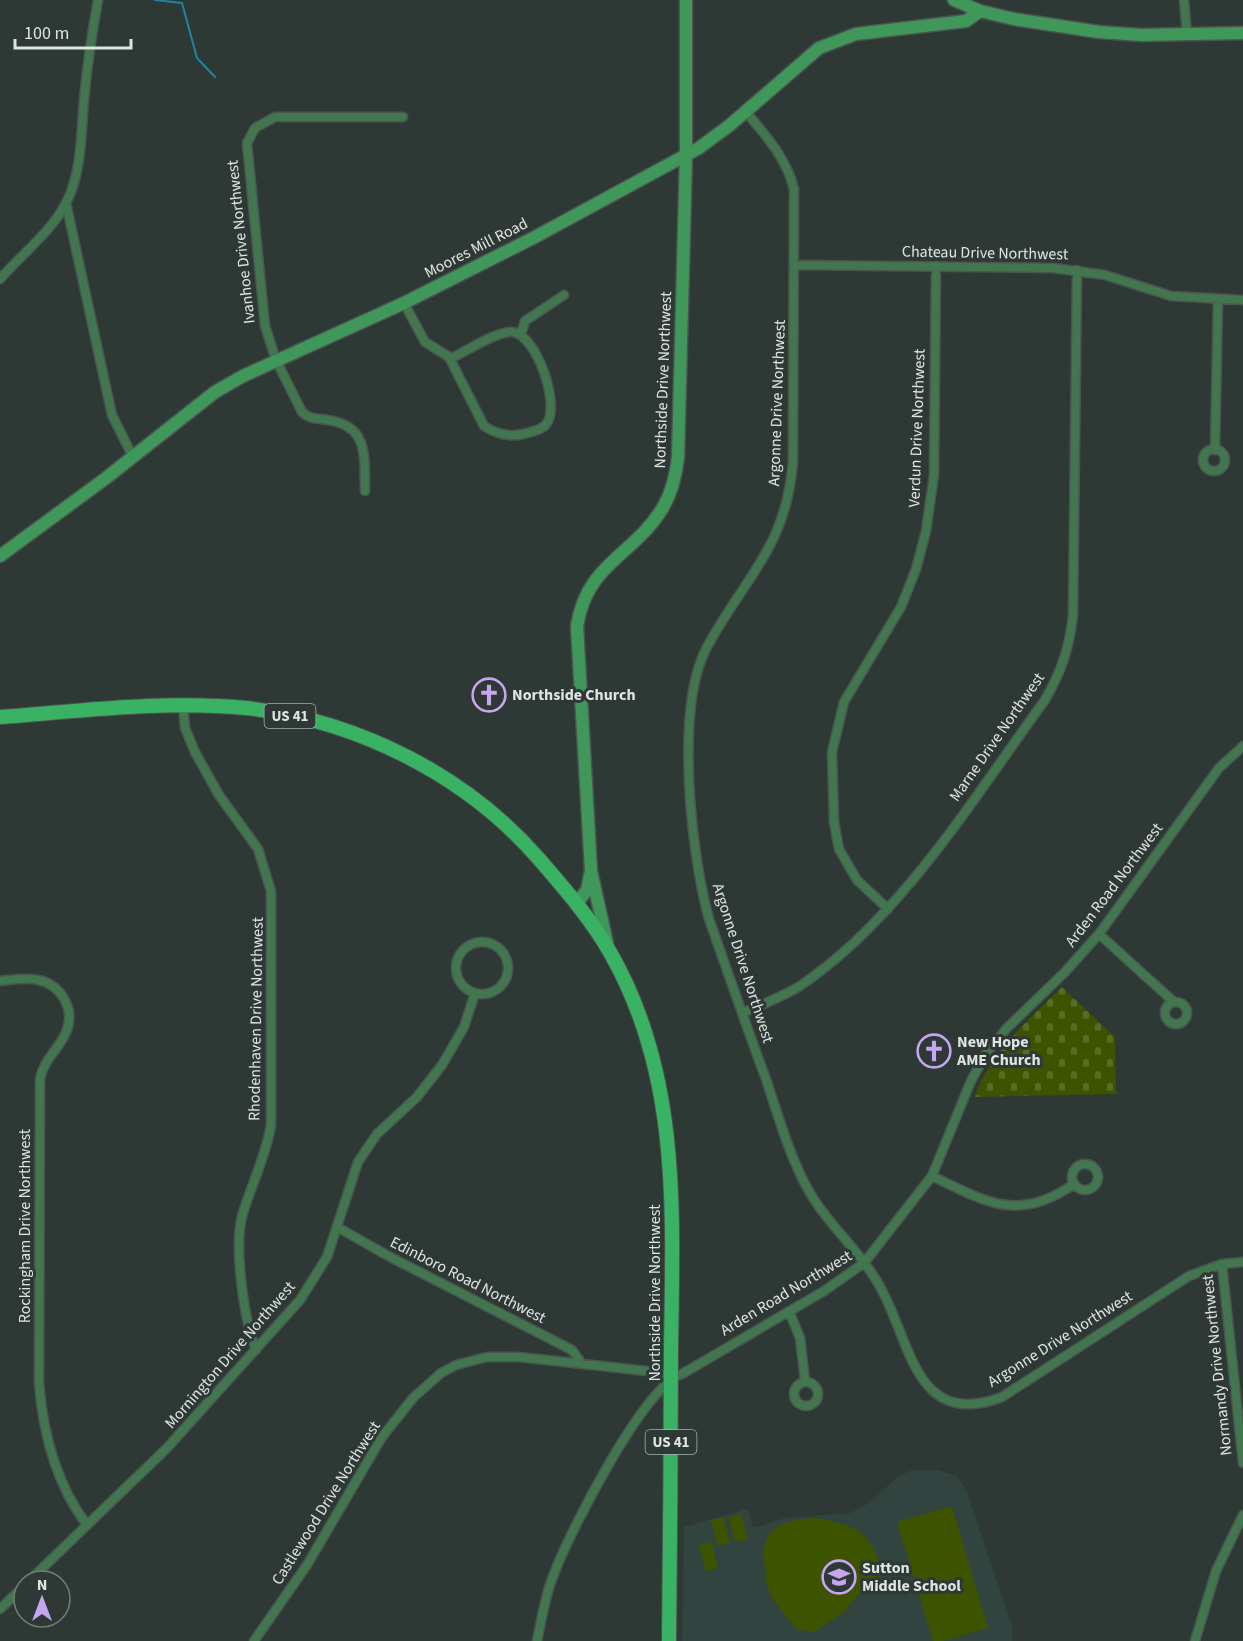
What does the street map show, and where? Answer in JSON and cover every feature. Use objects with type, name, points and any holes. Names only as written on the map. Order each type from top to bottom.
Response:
[{"type":"main road","name":"US 41","points":[[0,717],[248,708],[281,714],[372,741],[433,771],[506,823],[578,906]]},
{"type":"main road","name":"US 41","points":[[0,725],[183,709]]},
{"type":"main road","name":"Northside Drive Northwest","points":[[578,906],[612,955],[647,1042],[667,1128],[672,1187],[669,1641]]},
{"type":"street","points":[[0,279],[66,203],[79,158],[89,51],[98,0]]},
{"type":"street","name":"Northside Drive Northwest","points":[[612,955],[591,871],[577,626],[582,603],[592,583],[604,567],[656,519],[668,498],[676,477],[686,155],[686,0]]},
{"type":"street","points":[[954,0],[980,11],[1099,32],[1187,35],[1243,33]]},
{"type":"street","points":[[1184,0],[1187,35]]},
{"type":"street","name":"Moores Mill Road","points":[[0,556],[134,457],[215,392],[276,360],[404,303],[535,237],[686,155],[713,138],[746,112],[807,56],[831,42],[856,34],[966,21],[980,11]]},
{"type":"street","name":"Argonne Drive Northwest","points":[[746,112],[778,150],[790,176],[795,202],[793,461],[787,502],[767,555],[705,651],[694,680],[689,712],[693,823],[700,880],[710,919],[804,1182],[829,1222],[864,1263],[880,1286],[906,1347],[929,1387],[948,1402],[966,1405],[1002,1397],[1099,1332],[1189,1276],[1222,1264],[1243,1262]]},
{"type":"street","name":"Ivanhoe Drive Northwest","points":[[364,491],[365,454],[358,436],[344,424],[306,416],[268,340],[246,154],[250,134],[260,123],[275,117],[403,117]]},
{"type":"street","points":[[66,203],[112,415],[134,457]]},
{"type":"street","name":"Chateau Drive Northwest","points":[[795,265],[1077,270],[1105,275],[1171,296],[1243,300]]},
{"type":"street","name":"Verdun Drive Northwest","points":[[888,909],[857,880],[839,849],[834,822],[832,752],[844,702],[901,607],[916,569],[926,531],[934,475],[936,266]]},
{"type":"street","name":"Marne Drive Northwest","points":[[742,1013],[800,986],[866,932],[903,893],[1045,700],[1067,654],[1073,614],[1077,270]]},
{"type":"street","points":[[521,334],[525,321],[564,295]]},
{"type":"street","points":[[1215,450],[1218,300]]},
{"type":"street","points":[[404,303],[425,342],[442,351],[450,359],[483,426],[507,435],[531,432],[548,422],[552,408],[542,363],[521,334],[510,332],[497,335],[450,359]]},
{"type":"street","name":"Rhodenhaven Drive Northwest","points":[[183,709],[186,730],[195,752],[219,795],[258,849],[272,891],[271,1125],[264,1159],[243,1213],[239,1237],[242,1278],[256,1350]]},
{"type":"street","name":"Arden Road Northwest","points":[[537,1641],[554,1574],[582,1511],[646,1409],[671,1377],[682,1374],[789,1311],[864,1263],[932,1176],[971,1081],[985,1055],[1007,1028],[1065,972],[1099,934],[1219,768],[1243,746]]},
{"type":"street","name":"Northside Drive Northwest","points":[[578,906],[586,890],[591,871]]},
{"type":"street","points":[[578,906],[590,901],[594,890]]},
{"type":"street","points":[[1099,934],[1174,1002]]},
{"type":"street","points":[[490,943],[500,949],[506,957],[507,976],[496,991],[486,994],[475,993],[459,980],[457,960],[463,950],[471,944],[490,943]]},
{"type":"street","name":"Rockingham Drive Northwest","points":[[0,981],[29,979],[49,984],[64,999],[69,1014],[68,1028],[62,1040],[47,1058],[40,1079],[39,1383],[42,1416],[54,1463],[87,1525]]},
{"type":"street","name":"Mornington Drive Northwest","points":[[41,1569],[167,1448],[256,1350],[311,1285],[327,1257],[350,1179],[358,1162],[377,1134],[417,1097],[442,1065],[464,1027],[475,993]]},
{"type":"street","points":[[932,1176],[984,1201],[1007,1207],[1036,1204],[1074,1184]]},
{"type":"street","name":"Edinboro Road Northwest","points":[[337,1227],[392,1258],[572,1350],[582,1364]]},
{"type":"street","name":"Normandy Drive Northwest","points":[[1222,1264],[1243,1463]]},
{"type":"street","points":[[789,1311],[800,1338],[805,1381]]},
{"type":"street","name":"Castlewood Drive Northwest","points":[[254,1641],[307,1565],[382,1437],[431,1381],[456,1365],[487,1357],[656,1372],[671,1377]]},
{"type":"street","points":[[1195,1641],[1216,1571],[1243,1515]]},
{"type":"street","points":[[0,1609],[12,1598]]},
{"type":"shaded area","name":"Sutton Middle School","points":[[912,1470],[938,1470],[957,1476],[966,1489],[1012,1626],[1012,1641],[682,1641],[684,1527],[748,1509],[753,1528],[785,1518],[850,1513],[869,1503],[897,1477]]},
{"type":"green space","points":[[1062,987],[1115,1037],[1116,1094],[974,1097],[990,1065],[1001,1051]]},
{"type":"green space","points":[[952,1506],[988,1628],[943,1641],[933,1641],[897,1522]]},
{"type":"green space","points":[[741,1514],[748,1539],[735,1542],[729,1517]]},
{"type":"green space","points":[[724,1517],[730,1543],[718,1546],[711,1520]]},
{"type":"green space","points":[[817,1518],[844,1524],[861,1533],[873,1549],[883,1574],[866,1586],[845,1611],[814,1632],[796,1629],[774,1601],[767,1586],[764,1554],[765,1544],[775,1529],[793,1521]]},
{"type":"green space","points":[[712,1542],[718,1568],[706,1571],[699,1545]]},
{"type":"waterway","points":[[155,0],[182,3],[197,58],[215,77]]},
{"type":"place","name":"Northside Church","points":[[489,695]]},
{"type":"place","name":"New Hope AME Church","points":[[934,1051]]},
{"type":"place","name":"Sutton Middle School","points":[[839,1577]]}]
